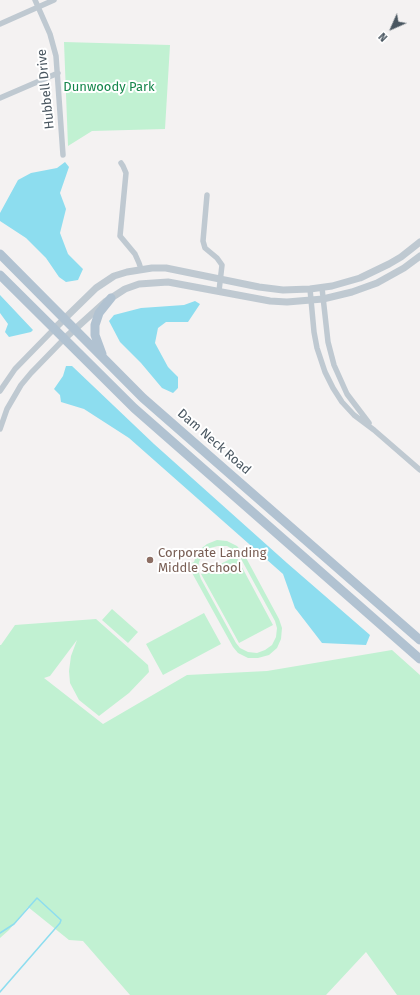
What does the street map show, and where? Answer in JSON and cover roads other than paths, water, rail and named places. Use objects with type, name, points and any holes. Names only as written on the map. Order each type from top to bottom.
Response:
[{"type":"main road","name":"Dam Neck Road","points":[[0,254],[143,398],[420,640]]},
{"type":"main road","name":"Dam Neck Road","points":[[0,275],[134,408],[420,659]]},
{"type":"main road","points":[[103,357],[95,335],[95,325],[99,313],[111,298]]},
{"type":"street","name":"Hubbell Drive","points":[[35,0],[53,44],[58,73],[63,155]]},
{"type":"street","points":[[0,24],[54,0]]},
{"type":"street","points":[[0,98],[58,73]]},
{"type":"street","points":[[121,162],[126,173],[120,236],[135,254],[140,263],[141,269]]},
{"type":"street","points":[[207,195],[203,245],[208,252],[222,263],[219,291]]},
{"type":"street","points":[[0,391],[15,369],[64,318],[88,295],[114,276],[141,269],[175,269],[220,279],[283,290],[322,288],[347,283],[374,272],[401,257],[420,242]]},
{"type":"street","points":[[0,429],[6,409],[21,385],[31,373],[94,310],[111,298],[133,286],[168,282],[270,301],[287,302],[323,299],[352,292],[377,283],[404,268],[420,256]]},
{"type":"street","points":[[322,288],[328,342],[338,376],[352,401],[374,430]]},
{"type":"street","points":[[310,289],[317,348],[329,381],[337,395],[354,415],[374,430],[420,470]]},
{"type":"water","points":[[65,162],[69,167],[60,193],[66,209],[60,233],[68,254],[83,269],[78,280],[66,282],[59,277],[46,258],[26,238],[0,221],[0,213],[18,180],[31,173],[57,168]]},
{"type":"water","points":[[0,295],[33,330],[31,332],[9,337],[5,332],[8,324],[0,313]]},
{"type":"water","points":[[195,301],[200,304],[188,322],[166,322],[158,328],[155,343],[168,367],[178,377],[178,388],[173,393],[162,388],[141,363],[120,342],[109,321],[114,315],[141,308],[184,305]]},
{"type":"water","points":[[66,366],[72,366],[154,444],[370,635],[366,645],[322,643],[295,608],[283,574],[129,438],[84,409],[61,402],[60,395],[54,389],[63,376]]},
{"type":"waterway","points":[[0,933],[14,924],[37,898],[61,920],[0,992]]},
{"type":"place","name":"Corporate Landing Middle School","points":[[150,560]]},
{"type":"park label","name":"Dunwoody Park","points":[[109,87]]}]
